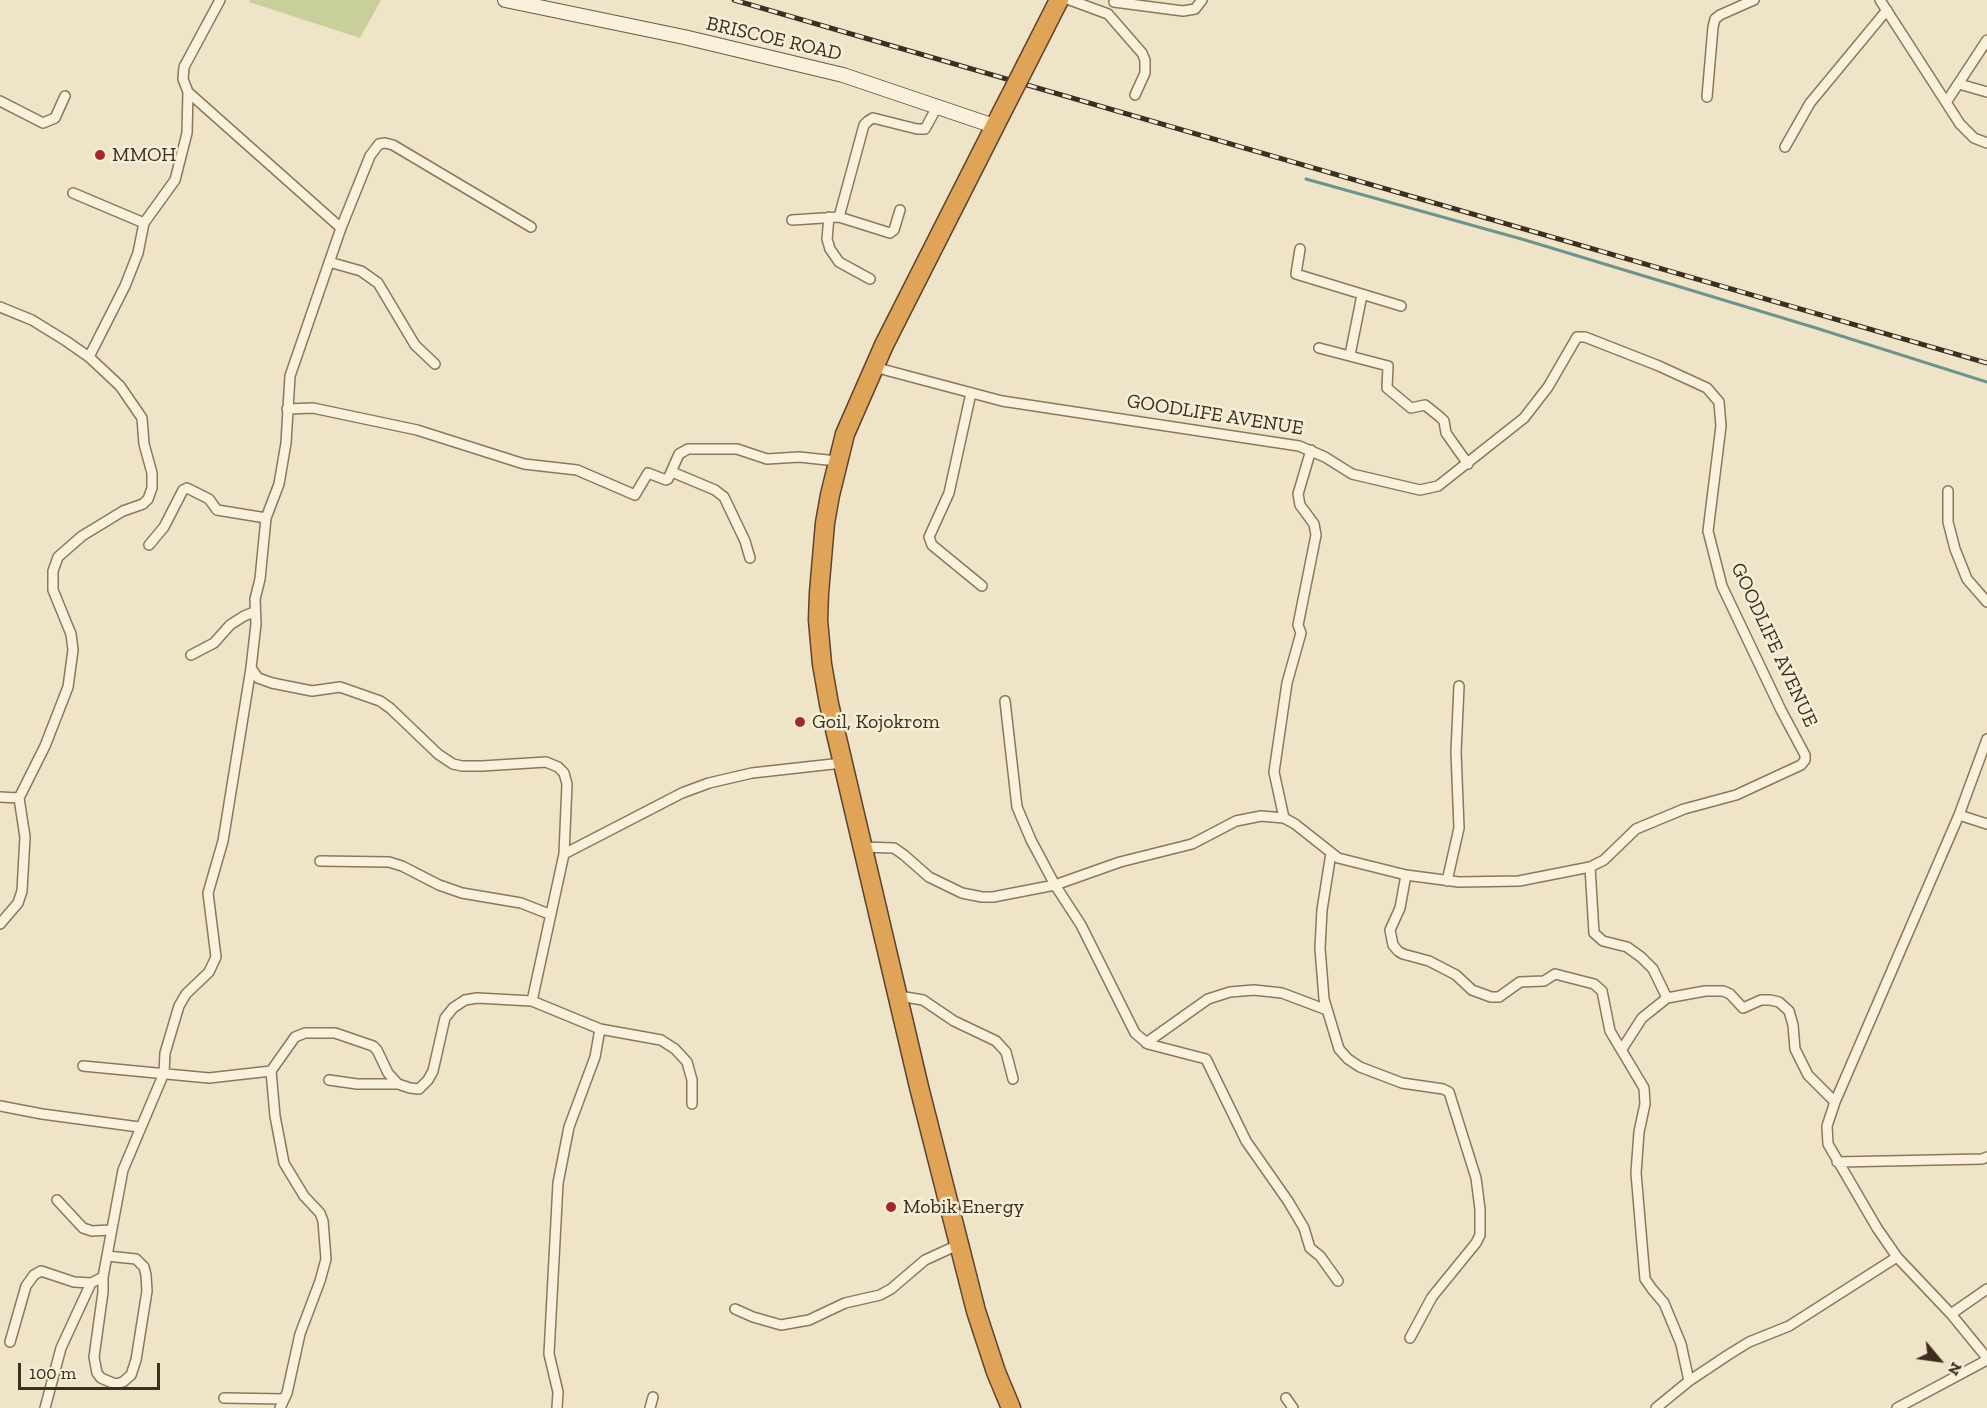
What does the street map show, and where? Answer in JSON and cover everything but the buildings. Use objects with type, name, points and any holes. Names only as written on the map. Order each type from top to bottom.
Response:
[{"type":"highway","points":[[1011,1408],[983,1332],[919,1087],[842,764],[822,664],[818,620],[825,523],[837,461],[845,434],[874,367],[1059,0]]},
{"type":"street","points":[[89,357],[125,286],[138,253],[144,223],[175,180],[187,133],[188,92],[183,79],[184,68],[220,0]]},
{"type":"street","name":"BRISCOE ROAD","points":[[505,0],[779,59],[863,80],[994,126]]},
{"type":"street","points":[[1070,0],[1108,14],[1142,53],[1145,60],[1145,73],[1134,95]]},
{"type":"street","points":[[1108,14],[1114,1],[1183,11],[1195,9],[1202,0]]},
{"type":"street","points":[[1707,97],[1715,19],[1754,0]]},
{"type":"street","points":[[1880,0],[1967,132],[1987,143]]},
{"type":"street","points":[[1785,147],[1810,103],[1887,10]]},
{"type":"street","points":[[1947,101],[1987,40]]},
{"type":"street","points":[[1959,84],[1987,92]]},
{"type":"street","points":[[188,92],[341,228]]},
{"type":"street","points":[[0,100],[43,123],[56,118],[65,96]]},
{"type":"street","points":[[870,279],[845,267],[830,249],[827,234],[864,125],[873,118],[916,129],[925,129],[937,107]]},
{"type":"street","points":[[107,1256],[136,1259],[144,1267],[146,1275],[147,1292],[136,1360],[130,1375],[123,1382],[115,1384],[101,1378],[97,1373],[94,1357],[110,1230],[123,1170],[139,1127],[164,1073],[165,1053],[179,1006],[186,994],[209,972],[216,957],[208,892],[224,841],[256,624],[254,612],[264,555],[266,518],[279,484],[286,442],[292,366],[341,228],[370,156],[379,144],[393,145],[531,227]]},
{"type":"street","points":[[73,193],[144,223]]},
{"type":"street","points":[[792,220],[834,217],[890,233],[894,230],[900,210]]},
{"type":"street","points":[[1299,249],[1296,274],[1401,306]]},
{"type":"street","points":[[329,262],[361,271],[378,283],[415,345],[435,364]]},
{"type":"street","points":[[1350,355],[1362,294]]},
{"type":"street","points":[[0,307],[39,324],[89,357],[120,386],[142,418],[143,440],[151,466],[152,488],[148,499],[143,504],[123,511],[82,536],[58,557],[53,571],[53,590],[71,634],[73,650],[68,687],[45,746],[19,798],[25,837],[22,891],[18,903],[0,924]]},
{"type":"street","name":"GOODLIFE AVENUE","points":[[874,367],[1002,401],[1173,425],[1299,446],[1311,450],[1352,474],[1420,490],[1438,486],[1524,418],[1548,387],[1576,337],[1585,337],[1707,388],[1719,402],[1720,426],[1708,531],[1722,586],[1805,755],[1805,760],[1801,765],[1736,795],[1684,809],[1636,829],[1604,860],[1590,867],[1519,881],[1447,881],[1406,875],[1338,858],[1284,818]]},
{"type":"street","points":[[1319,348],[1388,366],[1388,388],[1411,408],[1425,405],[1440,417],[1444,421],[1446,433],[1468,464]]},
{"type":"street","points":[[971,393],[949,493],[929,537],[932,545],[982,586]]},
{"type":"street","points":[[287,409],[313,408],[417,429],[524,464],[578,470],[633,495],[636,495],[646,474],[650,473],[668,479],[679,454],[688,449],[737,449],[767,459],[800,456],[837,461]]},
{"type":"street","points":[[861,847],[894,848],[929,877],[962,893],[993,897],[1055,885],[1120,862],[1192,844],[1236,821],[1261,816],[1284,818],[1274,772],[1281,712],[1301,633],[1298,625],[1316,535],[1314,524],[1300,505],[1298,494],[1311,450]]},
{"type":"street","points":[[672,472],[715,490],[724,497],[745,541],[750,558]]},
{"type":"street","points":[[149,545],[164,527],[183,490],[187,488],[209,499],[217,510],[266,518]]},
{"type":"street","points":[[1948,491],[1948,522],[1955,549],[1967,579],[1986,598]]},
{"type":"street","points":[[191,655],[214,642],[237,620],[254,612]]},
{"type":"street","points":[[250,668],[258,678],[272,683],[312,691],[340,687],[380,701],[438,754],[453,764],[482,766],[546,762],[558,767],[564,773],[567,784],[564,854],[549,914],[532,1001]]},
{"type":"street","points":[[1447,881],[1459,828],[1456,752],[1459,686]]},
{"type":"street","points":[[1005,701],[1017,807],[1031,840],[1055,885],[1081,925],[1135,1033],[1146,1042],[1206,1059],[1246,1141],[1288,1201],[1304,1228],[1310,1248],[1320,1256],[1338,1281]]},
{"type":"street","points":[[1897,1408],[1987,1359],[1951,1314],[1897,1257],[1876,1228],[1828,1144],[1827,1126],[1835,1102],[1959,815],[1987,739]]},
{"type":"street","points":[[564,854],[682,793],[709,783],[752,773],[842,764]]},
{"type":"street","points":[[0,797],[19,798]]},
{"type":"street","points":[[1959,815],[1987,824]]},
{"type":"street","points":[[1331,853],[1322,910],[1320,948],[1327,1010],[1339,1049],[1360,1067],[1402,1083],[1443,1089],[1449,1092],[1476,1178],[1480,1209],[1480,1235],[1476,1244],[1432,1298],[1410,1338]]},
{"type":"street","points":[[320,861],[389,862],[462,893],[521,903],[549,914]]},
{"type":"street","points":[[1590,867],[1594,933],[1603,941],[1627,947],[1641,957],[1653,969],[1667,998]]},
{"type":"street","points":[[1406,875],[1400,908],[1390,930],[1393,945],[1398,951],[1429,961],[1456,975],[1472,990],[1491,997],[1499,997],[1520,982],[1544,981],[1555,974],[1594,984],[1602,991],[1610,1031],[1644,1088],[1645,1104],[1639,1132],[1636,1173],[1646,1279],[1664,1303],[1681,1344],[1689,1381]]},
{"type":"street","points":[[1146,1042],[1208,999],[1230,992],[1254,990],[1282,993],[1327,1010]]},
{"type":"street","points":[[1622,1049],[1642,1018],[1667,998],[1705,991],[1723,991],[1730,994],[1743,1008],[1761,1000],[1779,1002],[1789,1011],[1795,1049],[1808,1075],[1835,1102]]},
{"type":"street","points":[[899,996],[923,1000],[950,1019],[996,1041],[1006,1052],[1013,1079]]},
{"type":"street","points":[[329,1080],[357,1084],[398,1084],[419,1089],[428,1080],[432,1071],[445,1018],[453,1008],[465,1000],[477,998],[532,1001],[600,1029],[661,1040],[675,1049],[687,1062],[692,1080],[692,1104]]},
{"type":"street","points":[[557,1408],[558,1392],[549,1354],[558,1183],[569,1127],[595,1057],[600,1029]]},
{"type":"street","points":[[224,1398],[282,1404],[300,1334],[326,1259],[323,1221],[320,1213],[304,1197],[284,1164],[274,1116],[271,1071],[295,1036],[305,1033],[335,1034],[377,1050],[388,1073],[398,1084]]},
{"type":"street","points":[[83,1066],[209,1078],[271,1071]]},
{"type":"street","points":[[0,1106],[139,1127]]},
{"type":"street","points":[[1837,1162],[1982,1159],[1987,1157]]},
{"type":"street","points":[[57,1200],[83,1228],[92,1231],[110,1230]]},
{"type":"street","points":[[735,1309],[781,1325],[809,1320],[845,1303],[880,1295],[891,1289],[926,1260],[960,1244]]},
{"type":"street","points":[[1656,1408],[1689,1381],[1749,1342],[1789,1326],[1897,1257]]},
{"type":"street","points":[[10,1342],[26,1286],[34,1275],[41,1271],[74,1282],[91,1283],[103,1277]]},
{"type":"street","points":[[45,1408],[62,1348],[91,1283]]},
{"type":"street","points":[[1951,1314],[1987,1289]]},
{"type":"street","points":[[650,1408],[653,1396]]},
{"type":"street","points":[[1286,1398],[1293,1408]]},
{"type":"green space","points":[[250,0],[381,0],[360,38],[249,2]]},
{"type":"waterway","points":[[1306,179],[1525,240],[1987,382]]},
{"type":"railway","points":[[734,0],[1987,363]]},
{"type":"place","name":"MMOH","points":[[100,155]]},
{"type":"place","name":"Goil, Kojokrom","points":[[800,722]]},
{"type":"place","name":"Mobik Energy","points":[[891,1207]]}]
